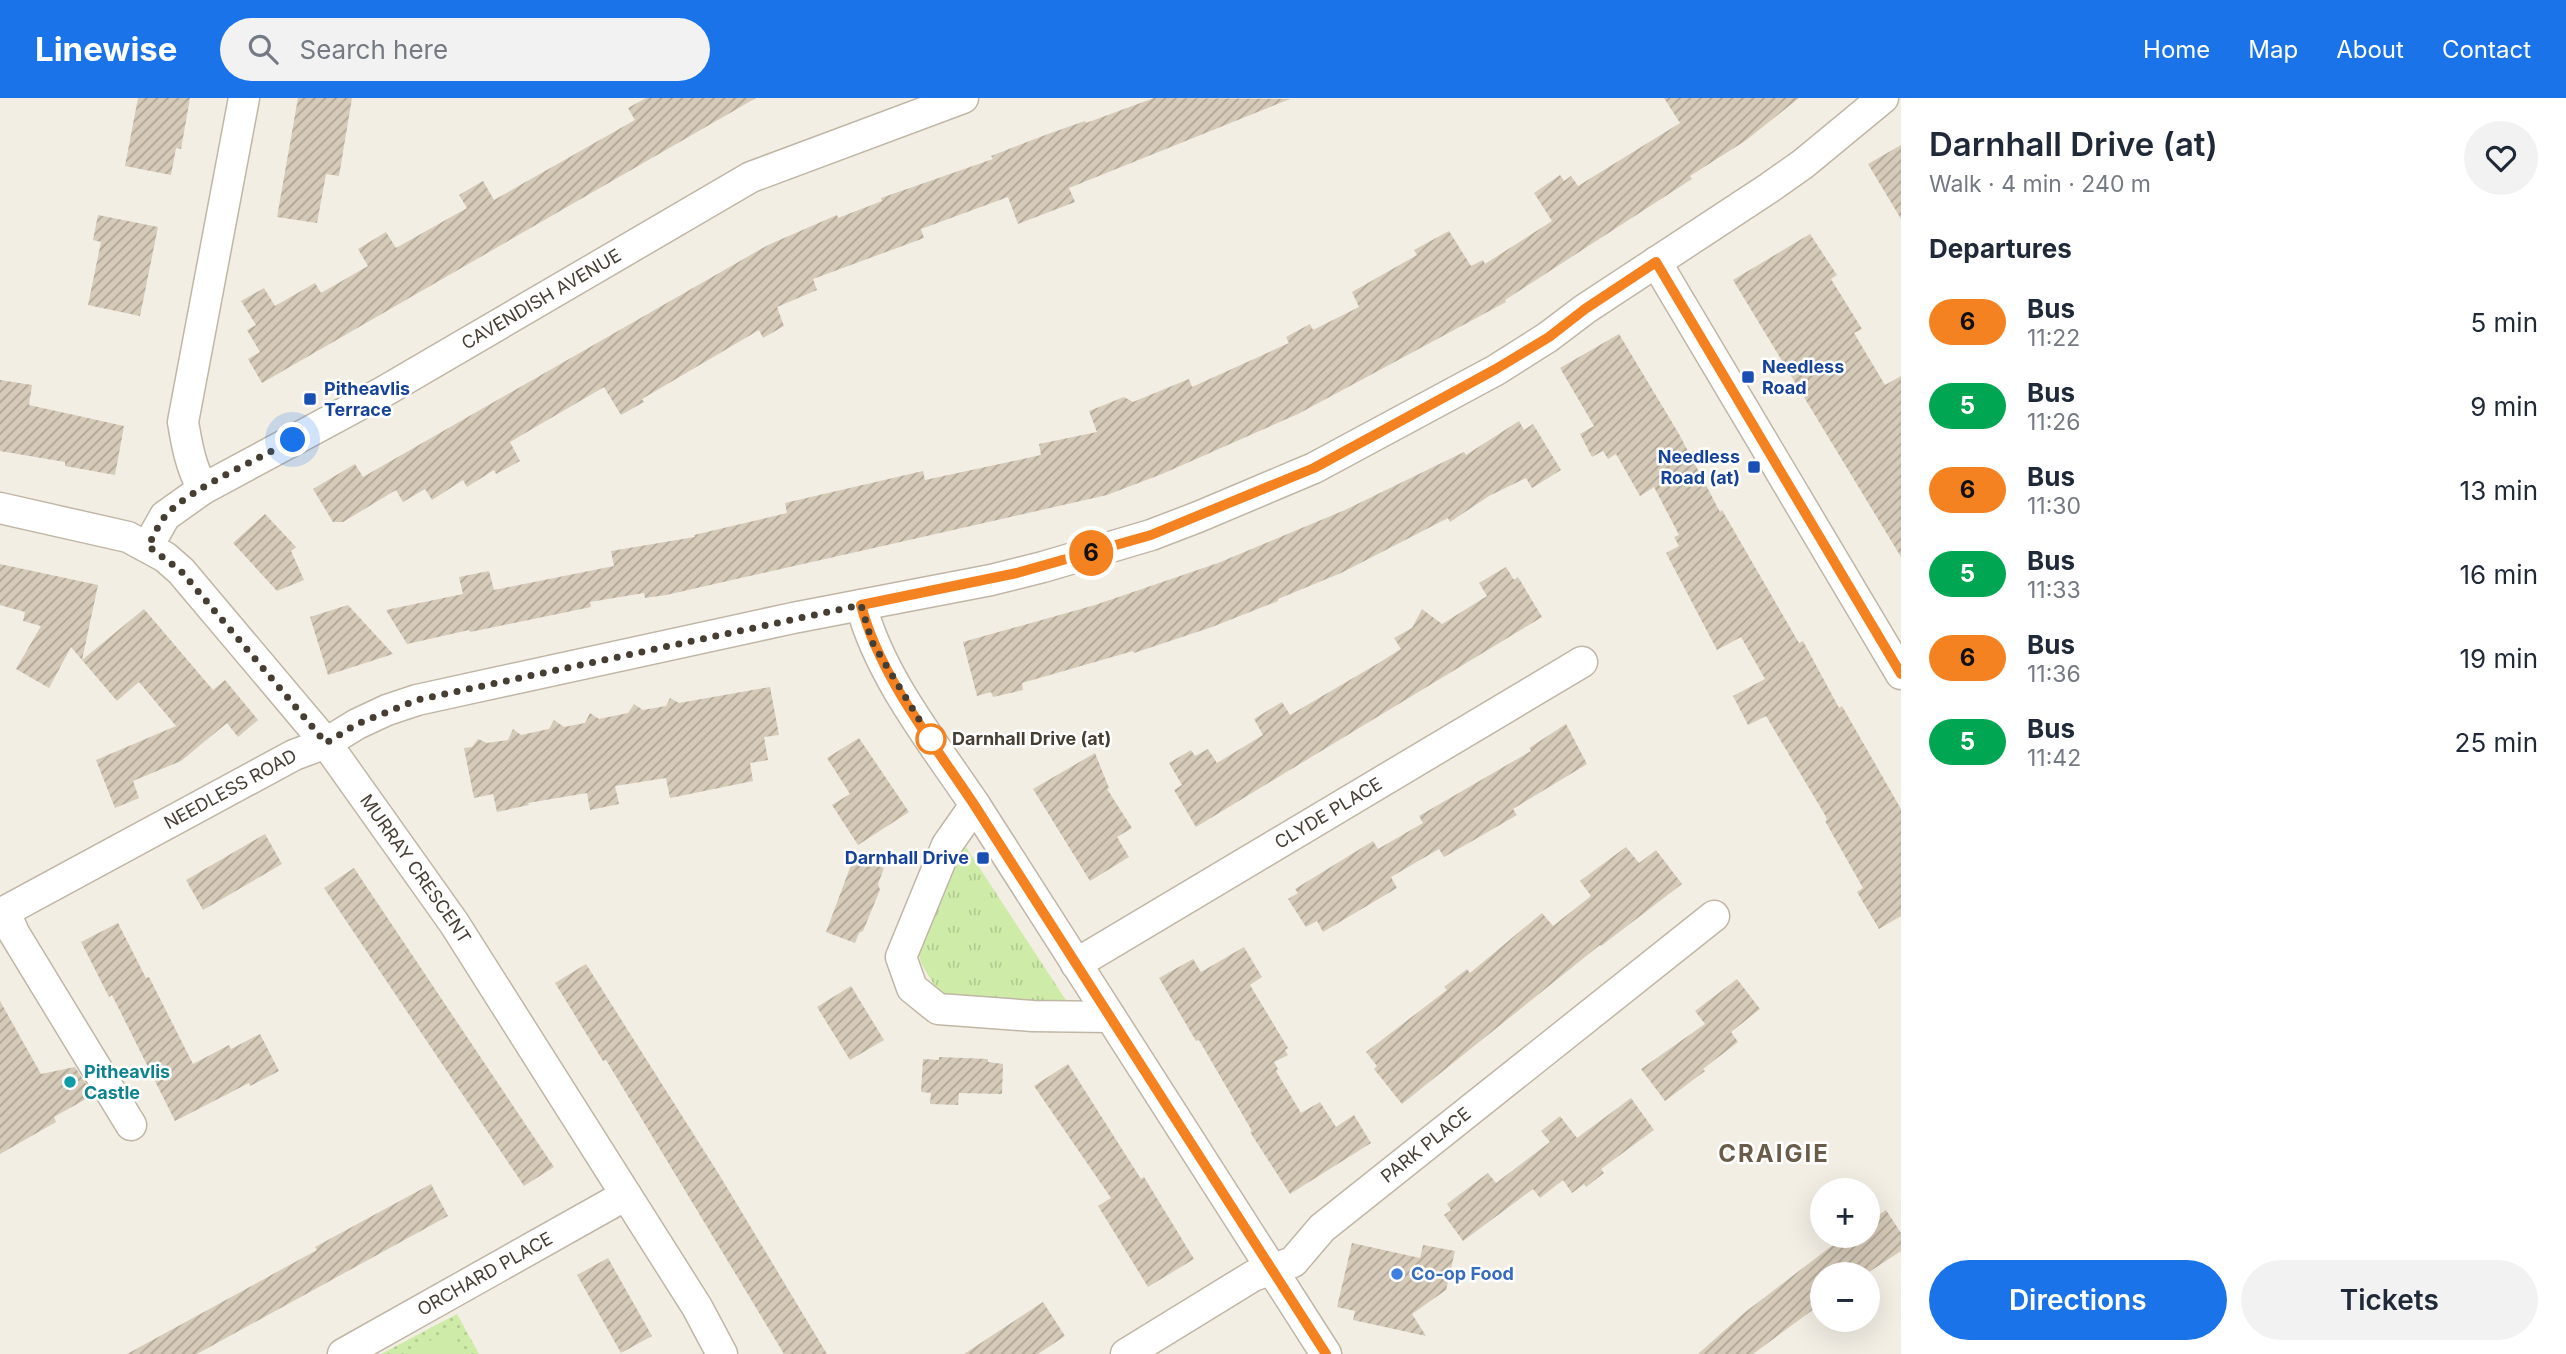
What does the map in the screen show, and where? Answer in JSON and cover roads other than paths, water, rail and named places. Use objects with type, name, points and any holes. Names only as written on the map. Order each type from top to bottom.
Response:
[{"type":"street","points":[[203,489],[188,451],[183,422],[244,98]]},
{"type":"street","name":"NEEDLESS ROAD","points":[[3,913],[284,760],[326,743],[357,724],[417,700],[1017,573],[1151,535],[1304,472],[1496,369],[1549,337],[1585,309],[1792,172],[1883,98]]},
{"type":"street","name":"CAVENDISH AVENUE","points":[[148,546],[165,516],[203,489],[383,392],[751,177],[959,99]]},
{"type":"street","points":[[1656,262],[1901,674]]},
{"type":"street","name":"MURRAY CRESCENT","points":[[0,508],[128,537],[148,546],[181,571],[326,743],[454,923],[697,1307],[722,1354]]},
{"type":"street","points":[[861,605],[872,642],[916,716],[1326,1354]]},
{"type":"street","name":"CLYDE PLACE","points":[[1076,964],[1582,662]]},
{"type":"street","points":[[975,806],[947,845],[901,957],[912,988],[938,1009],[1033,1016],[1110,1017]]},
{"type":"street","points":[[3,913],[131,1125]]},
{"type":"street","name":"PARK PLACE","points":[[1126,1354],[1253,1276],[1293,1262],[1322,1228],[1714,916]]},
{"type":"street","name":"ORCHARD PLACE","points":[[343,1354],[626,1195]]},
{"type":"place","name":"Needless Road","points":[[1748,377]]},
{"type":"place","name":"Pitheavlis Terrace","points":[[310,399]]},
{"type":"place","name":"Needless Road (at)","points":[[1754,467]]},
{"type":"place","name":"Darnhall Drive (at)","points":[[931,739]]},
{"type":"place","name":"Darnhall Drive","points":[[983,858]]},
{"type":"place","name":"Pitheavlis Castle","points":[[70,1082]]},
{"type":"place","name":"Co-op Food","points":[[1397,1274]]},
{"type":"district","name":"CRAIGIE","points":[[1774,1154]]}]
